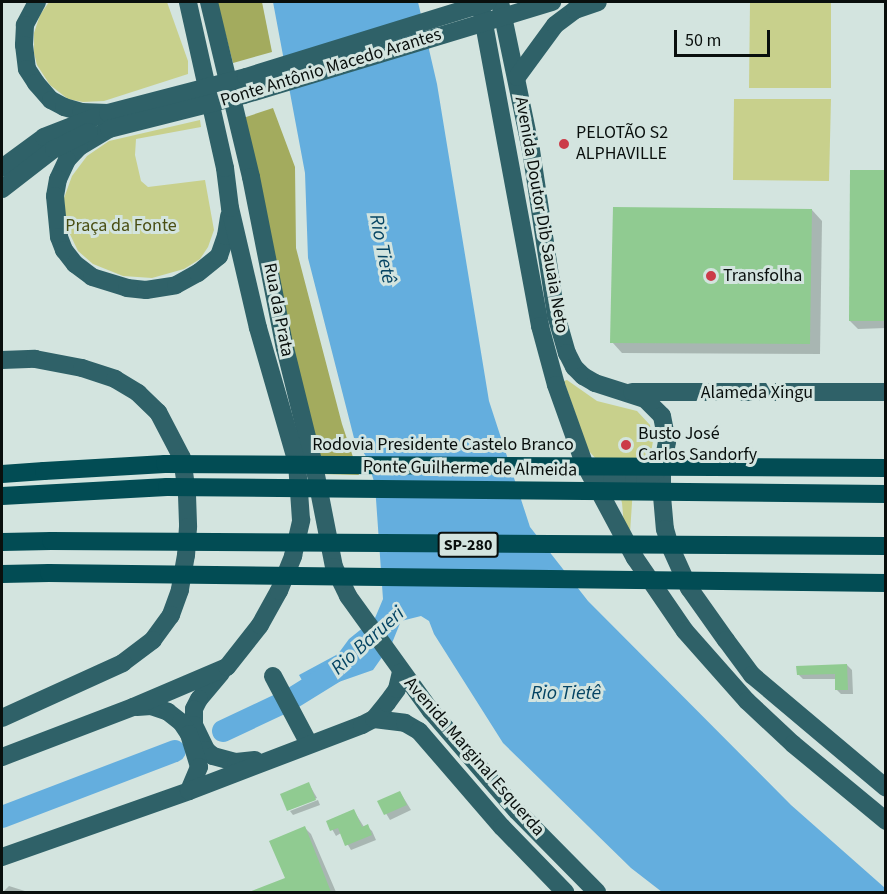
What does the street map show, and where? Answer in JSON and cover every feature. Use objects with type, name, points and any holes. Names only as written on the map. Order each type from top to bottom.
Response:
[{"type":"highway","name":"Rodovia Presidente Castelo Branco","points":[[2,474],[165,464],[885,468]]},
{"type":"highway","name":"Ponte Guilherme de Almeida","points":[[2,496],[167,487],[885,494]]},
{"type":"highway","name":"SP-280","points":[[2,542],[885,546]]},
{"type":"highway","points":[[2,574],[885,583]]},
{"type":"main road","points":[[37,2],[25,25],[24,45],[27,69],[51,100],[64,107],[108,121]]},
{"type":"main road","points":[[179,2],[197,36]]},
{"type":"main road","name":"Rua da Prata","points":[[188,2],[225,168],[230,208],[258,328],[300,482],[301,520],[292,555],[268,612],[249,642],[206,689],[194,709],[194,725],[206,750],[213,756],[236,762],[272,759]]},
{"type":"main road","name":"Rua da Prata","points":[[209,2],[252,177],[285,348],[314,465],[334,567],[360,613]]},
{"type":"main road","name":"Avenida Doutor Dib Sauaia Neto","points":[[480,2],[540,326],[575,440],[591,474]]},
{"type":"main road","name":"Ponte Antônio Macedo Arantes","points":[[108,121],[488,2]]},
{"type":"main road","name":"Avenida Doutor Dib Sauaia Neto","points":[[500,2],[518,77],[561,337],[574,367],[595,383],[645,399],[662,416],[667,442],[662,467],[665,529],[677,565],[689,588],[752,675],[885,788]]},
{"type":"main road","name":"Ponte Antônio Macedo Arantes","points":[[108,121],[244,95],[552,2]]},
{"type":"main road","points":[[518,77],[555,25],[572,6],[598,2]]},
{"type":"main road","points":[[2,168],[44,137],[85,119],[108,121]]},
{"type":"main road","points":[[2,189],[72,139],[108,121]]},
{"type":"main road","points":[[108,121],[67,160],[58,180],[55,196],[59,237],[64,250],[75,264],[92,277],[128,288],[146,290],[176,285],[198,273],[219,256],[226,236],[230,208]]},
{"type":"main road","points":[[2,360],[35,359],[82,368],[115,379],[145,399],[158,412],[182,458],[188,495],[186,555],[180,590],[171,615],[153,640],[123,663],[2,718]]},
{"type":"main road","name":"Alameda Xingu","points":[[628,392],[885,392]]},
{"type":"main road","points":[[591,474],[612,479],[645,478],[662,467]]},
{"type":"main road","points":[[591,474],[635,558],[698,647],[747,701],[793,744],[885,822]]},
{"type":"main road","name":"Avenida Marginal Esquerda","points":[[360,613],[399,669],[451,736],[517,811],[597,892]]},
{"type":"main road","points":[[2,757],[133,707],[227,667]]},
{"type":"main road","points":[[2,857],[189,791],[374,719],[397,689],[399,669]]},
{"type":"main road","points":[[273,676],[309,744]]},
{"type":"main road","points":[[133,707],[151,706],[168,712],[181,722],[196,750],[200,767],[189,791]]},
{"type":"main road","name":"Avenida Marginal Esquerda","points":[[374,719],[405,723],[419,731],[502,827],[565,892]]},
{"type":"green space","points":[[49,2],[167,2],[188,61],[188,74],[104,101],[83,102],[68,99],[50,85],[37,65],[34,53],[34,33],[40,15]]},
{"type":"green space","points":[[217,2],[262,2],[272,52],[233,63]]},
{"type":"green space","points":[[750,2],[831,2],[831,88],[749,88]]},
{"type":"green space","points":[[734,99],[831,99],[829,181],[733,180]]},
{"type":"green space","points":[[273,108],[295,167],[296,248],[342,424],[359,475],[321,474],[237,120]]},
{"type":"green space","name":"Praça da Fonte","points":[[200,120],[201,127],[136,139],[135,155],[141,181],[148,187],[205,180],[214,230],[208,247],[200,259],[184,269],[152,278],[123,276],[93,264],[78,251],[66,226],[64,198],[72,176],[87,156],[109,141]]},
{"type":"green space","points":[[567,380],[597,401],[637,411],[650,425],[653,441],[650,459],[634,473],[630,533],[624,526],[622,503],[614,472],[597,460],[588,450],[564,381]]},
{"type":"water","name":"Rio Tietê","points":[[273,2],[418,2],[437,84],[489,401],[530,527],[588,601],[791,805],[885,888],[885,892],[662,892],[631,868],[503,743],[434,634],[429,621],[421,616],[401,621],[392,643],[373,670],[333,684],[312,698],[299,675],[338,654],[349,639],[375,618],[383,599],[375,485],[367,458],[354,438],[308,258],[305,173]]},
{"type":"building","points":[[850,170],[885,170],[885,321],[849,321]]},
{"type":"building","name":"Transfolha","points":[[613,207],[812,209],[810,344],[610,343]]},
{"type":"building","points":[[847,664],[848,690],[835,690],[835,674],[797,675],[796,666]]},
{"type":"building","points":[[309,782],[316,800],[287,811],[280,794]]},
{"type":"building","points":[[400,791],[407,805],[384,815],[377,801]]},
{"type":"building","points":[[354,809],[362,827],[368,824],[372,835],[345,846],[338,828],[330,831],[326,821]]},
{"type":"building","points":[[305,826],[331,892],[249,892],[285,878],[269,841]]},
{"type":"waterway","name":"Rio Barueri","points":[[223,731],[291,699],[333,673]]},
{"type":"waterway","name":"Rio Barueri","points":[[2,817],[175,751]]},
{"type":"place","name":"PELOTÃO S2 ALPHAVILLE","points":[[564,144]]},
{"type":"place","name":"Transfolha","points":[[711,276]]},
{"type":"place","name":"Busto José Carlos Sandorfy","points":[[626,445]]}]
